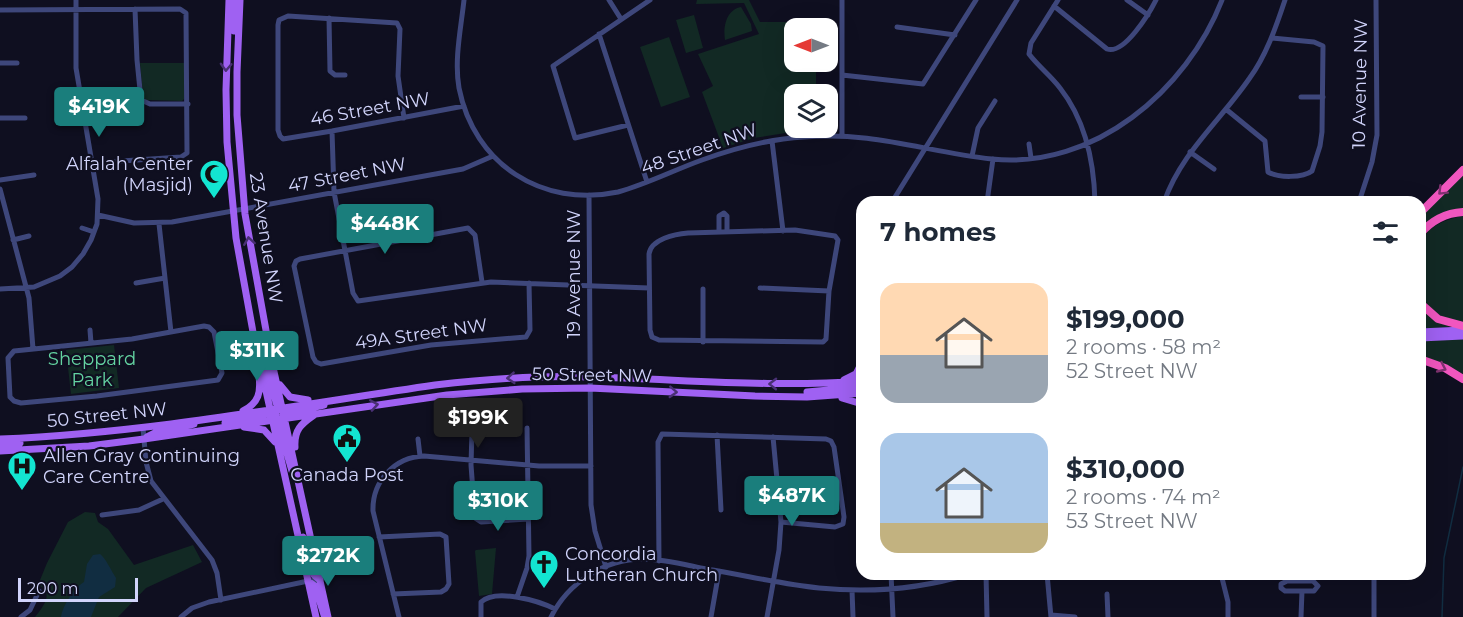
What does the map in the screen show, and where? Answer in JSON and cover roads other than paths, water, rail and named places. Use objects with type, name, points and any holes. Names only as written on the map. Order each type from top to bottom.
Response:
[{"type":"highway","points":[[1426,207],[1463,170]]},
{"type":"highway","points":[[1426,229],[1437,219],[1452,213],[1463,212]]},
{"type":"highway","points":[[1426,308],[1438,319],[1463,328]]},
{"type":"highway","points":[[1426,361],[1445,368],[1463,379]]},
{"type":"main road","name":"23 Avenue NW","points":[[228,0],[226,121],[233,211],[253,331],[294,460],[326,617]]},
{"type":"main road","points":[[235,0],[234,34],[237,63]]},
{"type":"main road","name":"23 Avenue NW","points":[[241,3],[237,63],[239,146],[244,209],[277,381],[280,454],[316,617]]},
{"type":"main road","points":[[1426,331],[1463,328]]},
{"type":"main road","points":[[238,414],[253,405],[260,393],[253,331]]},
{"type":"main road","points":[[1426,338],[1463,336]]},
{"type":"main road","points":[[831,383],[852,377],[856,373]]},
{"type":"main road","name":"50 Street NW","points":[[1,450],[79,447],[194,432],[239,425],[324,400],[482,380],[551,376],[765,384],[856,381]]},
{"type":"main road","points":[[277,381],[290,397],[324,400]]},
{"type":"main road","name":"50 Street NW","points":[[0,439],[143,428],[238,414],[316,414],[447,395],[522,389],[590,388],[794,397],[856,393]]},
{"type":"main road","points":[[794,397],[802,393],[856,388]]},
{"type":"main road","points":[[830,395],[856,402]]},
{"type":"main road","points":[[194,432],[224,423],[278,414],[355,396]]},
{"type":"main road","points":[[278,414],[302,498]]},
{"type":"main road","points":[[294,460],[294,439],[297,430],[304,421],[316,414]]},
{"type":"main road","points":[[144,439],[155,433],[216,417]]},
{"type":"main road","points":[[239,425],[268,433],[274,439],[280,454]]},
{"type":"main road","points":[[1,450],[61,436]]},
{"type":"main road","points":[[295,520],[303,537],[314,575],[320,580]]},
{"type":"main road","points":[[308,581],[315,586],[326,617]]},
{"type":"street","points":[[0,289],[26,288],[54,280],[77,262],[94,232],[98,215],[98,199],[76,68],[76,0]]},
{"type":"street","name":"48 Street NW","points":[[464,0],[458,58],[459,86],[464,106],[480,139],[492,156],[523,180],[544,190],[568,196],[618,192],[712,156],[772,141],[803,137],[842,135],[874,138],[993,159],[1031,158],[1058,153],[1088,143],[1130,119],[1167,88],[1186,66],[1205,38],[1222,0]]},
{"type":"street","points":[[609,0],[621,19]]},
{"type":"street","points":[[628,125],[575,138],[553,66],[650,0]]},
{"type":"street","points":[[842,0],[842,135]]},
{"type":"street","points":[[842,75],[919,85],[925,82],[976,0]]},
{"type":"street","points":[[896,196],[1017,0]]},
{"type":"street","points":[[1058,0],[1031,43],[1029,54],[1052,78],[1070,102],[1082,126],[1088,143],[1095,196]]},
{"type":"street","points":[[1127,0],[1148,15]]},
{"type":"street","points":[[1054,6],[1112,51],[1120,48],[1148,15],[1155,2],[1148,0]]},
{"type":"street","points":[[1166,196],[1170,184],[1190,152],[1227,110],[1255,70],[1272,38],[1286,0]]},
{"type":"street","name":"10 Avenue NW","points":[[1361,196],[1372,162],[1377,135],[1377,0]]},
{"type":"street","points":[[139,7],[137,70],[140,97],[143,102],[150,104],[188,104]]},
{"type":"street","points":[[0,10],[139,7],[185,11],[187,16],[188,151],[181,157],[92,163]]},
{"type":"street","name":"46 Street NW","points":[[329,18],[288,16],[281,19],[278,25],[278,130],[281,138],[288,139],[464,106]]},
{"type":"street","points":[[345,75],[335,75],[330,71],[329,18],[398,24],[400,33],[398,76],[404,118]]},
{"type":"street","points":[[897,27],[954,35]]},
{"type":"street","points":[[599,34],[647,182]]},
{"type":"street","points":[[1227,110],[1265,141],[1268,172],[1275,175],[1310,173],[1320,146],[1323,46],[1314,42],[1272,38]]},
{"type":"street","points":[[0,63],[17,63]]},
{"type":"street","points":[[1301,97],[1323,98]]},
{"type":"street","points":[[972,156],[978,128],[995,101]]},
{"type":"street","points":[[0,118],[25,117]]},
{"type":"street","points":[[332,131],[334,192],[353,293],[357,300],[363,302],[482,282],[649,288]]},
{"type":"street","points":[[772,141],[783,231]]},
{"type":"street","points":[[1029,144],[1031,158]]},
{"type":"street","points":[[1190,152],[1214,169]]},
{"type":"street","name":"47 Street NW","points":[[98,215],[134,223],[159,224],[463,169],[492,156]]},
{"type":"street","points":[[988,196],[993,159]]},
{"type":"street","points":[[0,180],[34,175]]},
{"type":"street","points":[[0,189],[26,288],[33,349]]},
{"type":"street","name":"19 Avenue NW","points":[[589,195],[592,518],[606,567]]},
{"type":"street","points":[[719,232],[719,216],[723,213],[727,216],[728,231]]},
{"type":"street","points":[[159,224],[171,332]]},
{"type":"street","points":[[0,226],[9,225]]},
{"type":"street","points":[[82,228],[94,232]]},
{"type":"street","points":[[345,250],[466,228],[475,234],[482,282]]},
{"type":"street","points":[[783,231],[812,232],[837,238],[829,291],[826,339],[823,342],[703,342],[658,340],[652,337],[649,288],[651,247],[657,242],[680,234],[783,231]]},
{"type":"street","points":[[13,240],[29,236]]},
{"type":"street","name":"49A Street NW","points":[[345,250],[300,259],[295,263],[294,270],[313,357],[318,363],[431,345],[522,338],[530,330],[529,283]]},
{"type":"street","points":[[136,283],[165,278]]},
{"type":"street","points":[[760,288],[829,291]]},
{"type":"street","points":[[703,289],[703,342]]},
{"type":"street","points":[[209,327],[214,332],[222,371],[221,378],[216,381],[72,399],[21,403],[14,401],[9,393],[8,359],[10,353],[33,349],[132,339],[209,327]]},
{"type":"street","points":[[90,330],[91,343]]},
{"type":"street","points":[[143,428],[147,471],[151,481],[212,560],[217,573],[221,600]]},
{"type":"street","points":[[517,597],[529,560],[527,428]]},
{"type":"street","points":[[472,430],[476,520],[481,522],[528,519]]},
{"type":"street","points":[[659,561],[658,442],[660,436],[667,433],[831,441],[834,447],[844,517],[842,525],[835,527],[781,522]]},
{"type":"street","points":[[717,435],[721,510]]},
{"type":"street","points":[[767,617],[781,522],[774,437]]},
{"type":"street","points":[[418,439],[420,456]]},
{"type":"street","points":[[399,617],[373,506],[375,492],[390,469],[403,461],[420,456],[527,465],[591,466]]},
{"type":"street","points":[[102,515],[139,510],[163,499]]},
{"type":"street","points":[[379,537],[444,535],[446,540],[447,588],[441,592],[393,594]]},
{"type":"street","points":[[551,617],[569,591],[584,578],[606,567],[631,560],[659,561],[819,588],[892,589],[946,580]]},
{"type":"street","points":[[711,617],[719,571]]},
{"type":"street","points":[[181,617],[192,608],[221,600],[320,580]]},
{"type":"street","points":[[891,580],[893,617]]},
{"type":"street","points":[[986,580],[987,617]]},
{"type":"street","points":[[1048,580],[1051,616],[1075,617]]},
{"type":"street","points":[[1222,580],[1228,602],[1228,617]]},
{"type":"street","points":[[1374,580],[1374,617]]},
{"type":"street","points":[[1287,581],[1313,581],[1317,584],[1318,588],[1314,591],[1302,591],[1282,590],[1281,584],[1287,581]]},
{"type":"street","points":[[852,590],[853,617]]},
{"type":"street","points":[[21,617],[30,610],[39,591]]},
{"type":"street","points":[[1301,617],[1302,591]]},
{"type":"street","points":[[1107,594],[1108,617]]},
{"type":"street","points":[[481,617],[484,599],[517,597],[555,609]]},
{"type":"water","points":[[100,554],[116,578],[115,587],[99,597],[91,617],[61,617],[70,597],[84,582],[87,564],[93,555]]},
{"type":"waterway","points":[[1442,617],[1444,558],[1463,467]]},
{"type":"place","name":"Alfalah Center (Masjid)","points":[[214,200]]},
{"type":"place","name":"Canada Post","points":[[347,464]]},
{"type":"place","name":"Allen Gray Continuing Care Centre","points":[[22,492]]},
{"type":"place","name":"Concordia Lutheran Church","points":[[544,590]]},
{"type":"park label","name":"Sheppard Park","points":[[92,370]]}]
